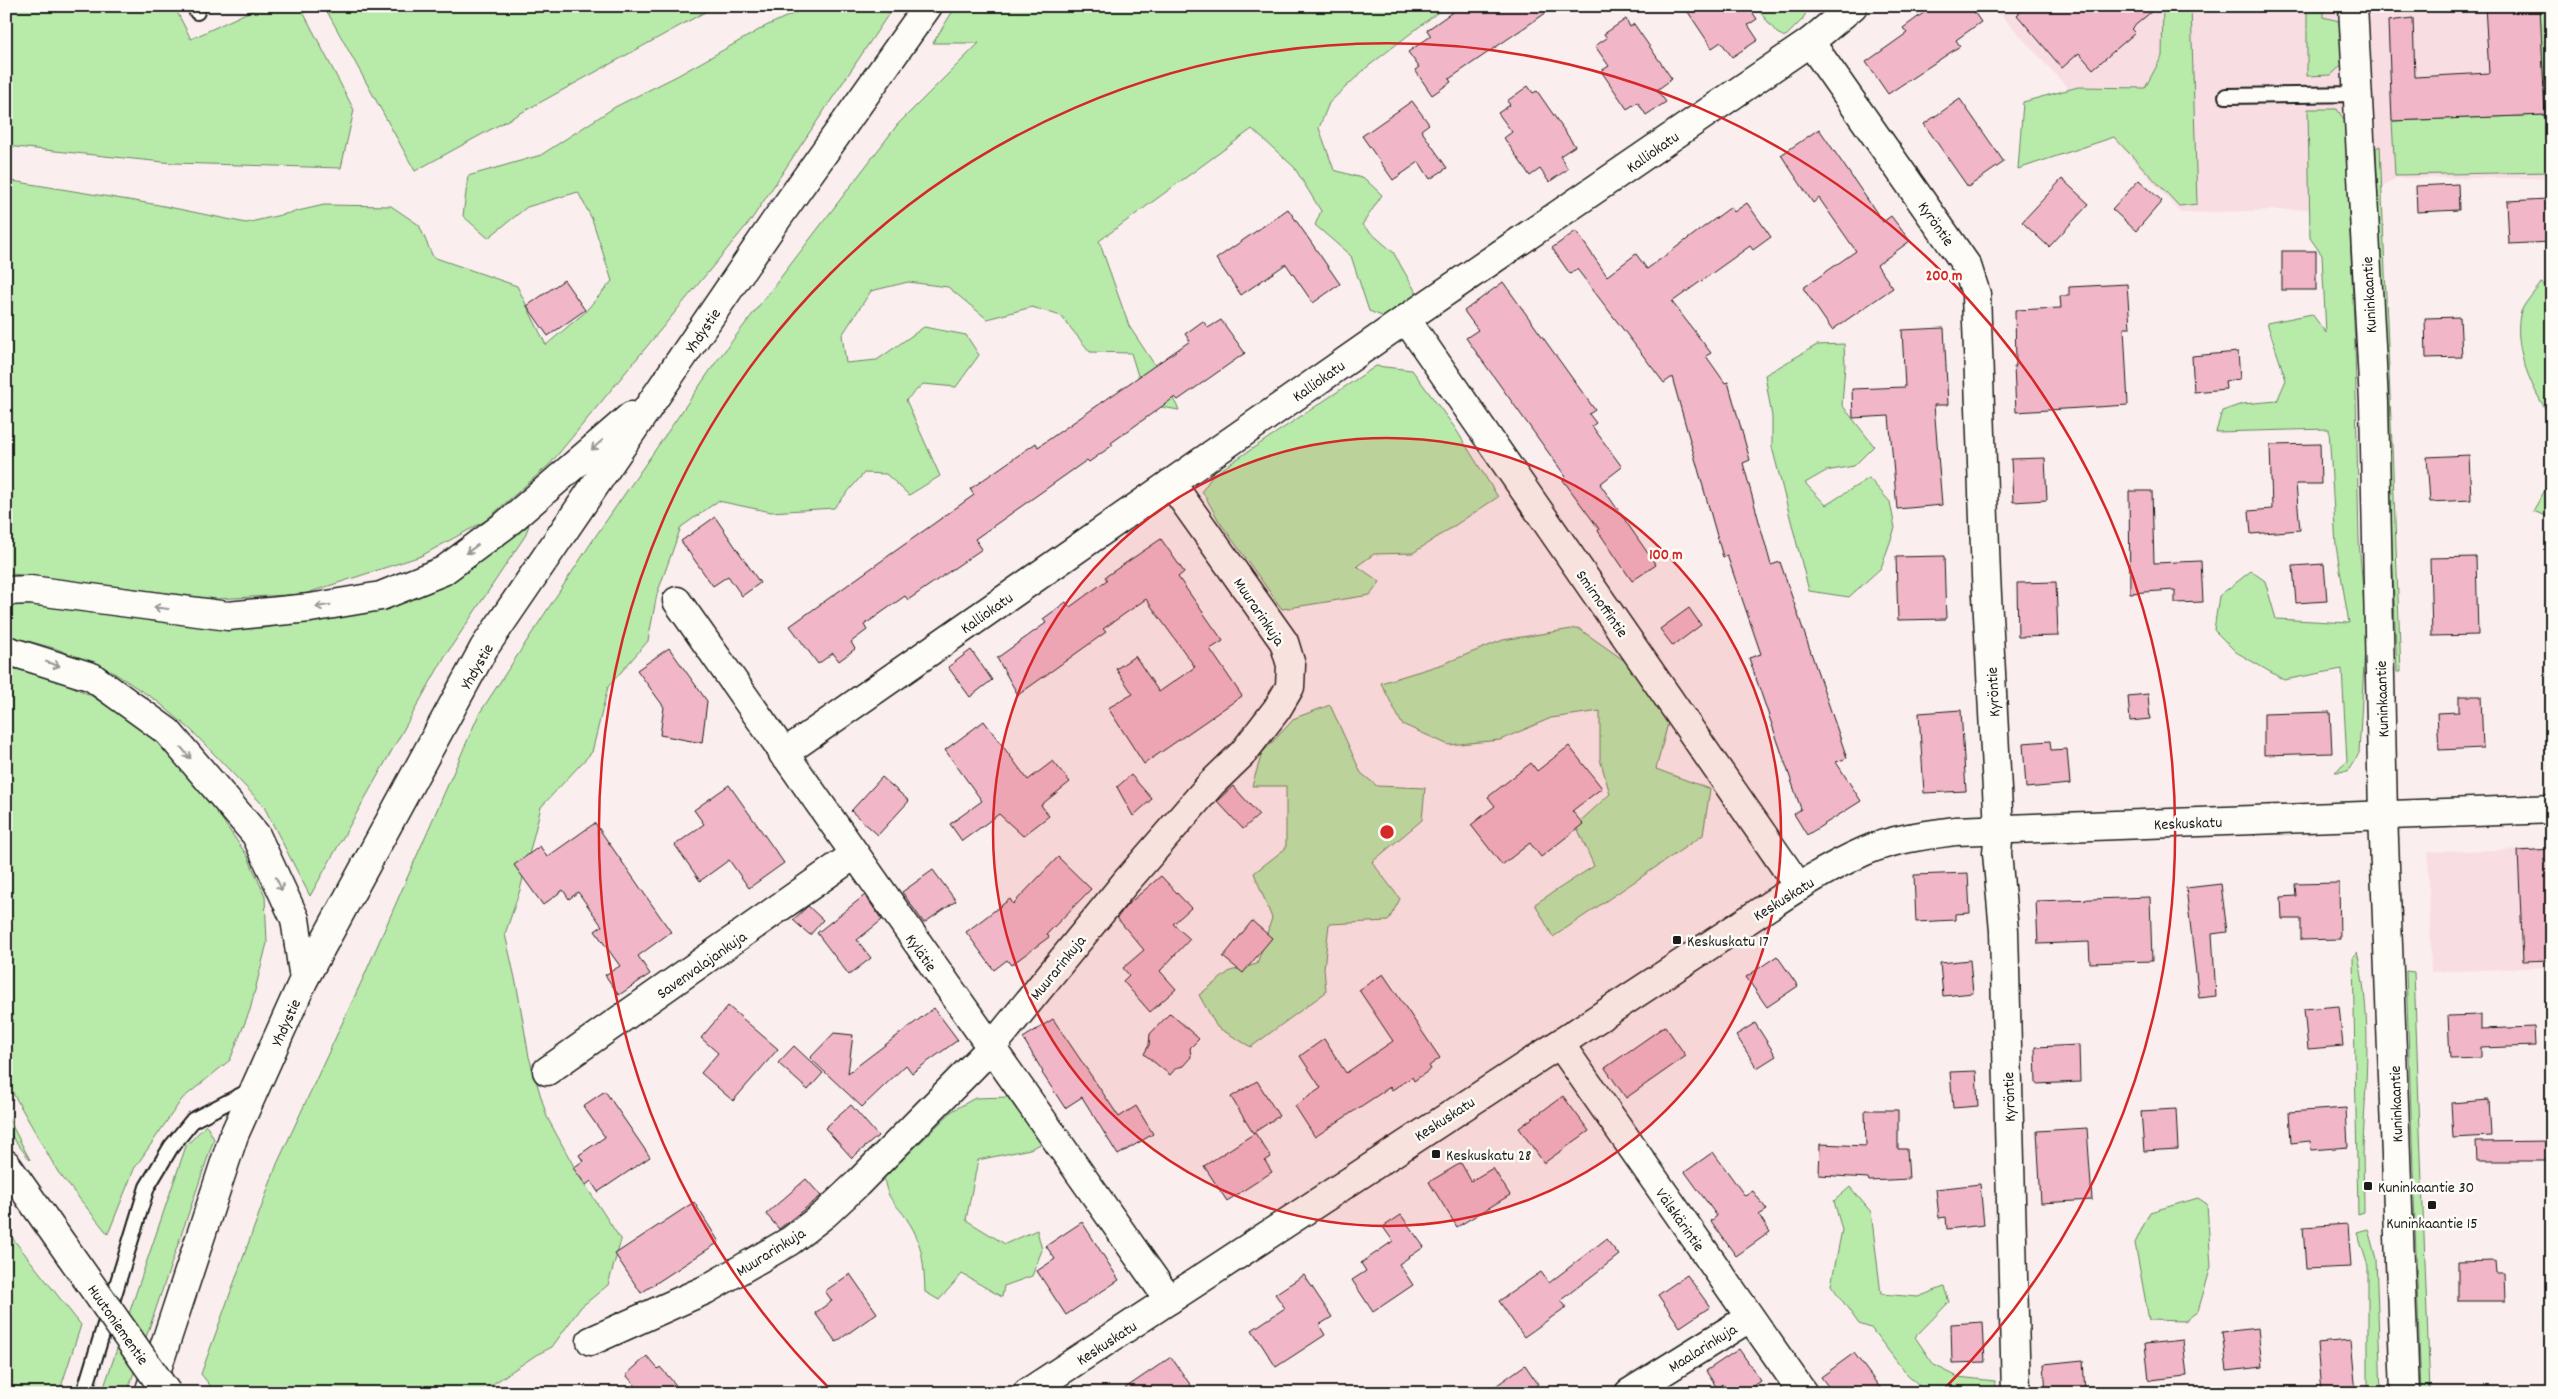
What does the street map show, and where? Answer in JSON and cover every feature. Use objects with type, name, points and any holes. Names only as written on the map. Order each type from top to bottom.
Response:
[{"type":"main road","name":"Yhdystie","points":[[149,1393],[234,1135],[304,979],[484,648],[774,223],[928,6]]},
{"type":"main road","name":"Kalliokatu","points":[[783,754],[1406,319],[1810,42],[1853,6]]},
{"type":"main road","name":"Kuninkaantie","points":[[2353,6],[2374,402],[2383,814],[2405,1393]]},
{"type":"main road","name":"Kyröntie","points":[[1810,42],[1967,266],[1976,294],[1986,576],[1999,829],[1997,853],[2004,931],[2016,1393]]},
{"type":"main road","name":"Smirnoffintie","points":[[1406,319],[1799,887]]},
{"type":"main road","points":[[6,591],[30,590],[228,616],[310,608],[382,596],[443,571],[505,525],[661,391]]},
{"type":"main road","name":"Muurarinkuja","points":[[591,1341],[705,1290],[790,1241],[825,1214],[990,1049],[1125,883],[1211,784],[1243,753],[1277,710],[1290,687],[1291,665],[1284,642],[1172,483]]},
{"type":"main road","name":"Kylätie","points":[[677,601],[990,1049],[1169,1300]]},
{"type":"main road","points":[[6,650],[92,677],[168,732],[256,835],[295,919],[304,979]]},
{"type":"main road","name":"Keskuskatu","points":[[1027,1393],[1393,1151],[1799,887],[1866,850],[1908,838],[1955,831],[2383,814],[2419,816],[2552,810]]},
{"type":"main road","name":"Savenvalajankuja","points":[[547,1071],[854,855]]},
{"type":"main road","name":"Välskärintie","points":[[1560,1044],[1803,1393]]},
{"type":"main road","name":"Huutoniementie","points":[[6,1164],[168,1393]]},
{"type":"main road","name":"Huutoniementie","points":[[6,1183],[70,1255]]},
{"type":"main road","name":"Maalarinkuja","points":[[1628,1393],[1749,1318]]},
{"type":"lane","points":[[2226,96],[2358,94]]},
{"type":"lane","points":[[84,1393],[147,1188],[171,1147],[193,1120],[256,1088]]},
{"type":"shaded area","points":[[1993,6],[2552,6],[2552,178],[2396,178],[2347,208],[2181,213]]},
{"type":"shaded area","points":[[2552,848],[2552,967],[2431,972],[2428,852]]},
{"type":"green space","points":[[6,6],[174,6],[191,39],[261,6],[300,6],[354,110],[341,168],[173,163],[6,146]]},
{"type":"green space","points":[[324,6],[716,6],[415,171]]},
{"type":"green space","points":[[810,6],[894,6],[751,220],[550,464],[485,521],[421,556],[304,594],[217,599],[13,574],[6,575],[6,180],[159,205],[246,223],[324,205],[391,206],[419,225],[433,257],[517,286],[546,345],[584,313],[612,281],[592,219],[578,192],[527,207],[488,238],[463,216],[468,176],[541,155],[615,107],[677,76],[766,26]]},
{"type":"green space","points":[[956,6],[1446,6],[1366,68],[1329,103],[1319,128],[1334,170],[1365,179],[1382,195],[1362,225],[1393,252],[1417,294],[1387,318],[1369,311],[1351,256],[1315,225],[1321,211],[1294,167],[1252,129],[1099,241],[1129,326],[1160,373],[1179,410],[1155,406],[1139,379],[1131,353],[1090,352],[1061,316],[1032,307],[987,319],[948,287],[908,282],[871,291],[842,335],[846,363],[877,360],[924,327],[966,335],[979,355],[956,387],[923,384],[906,400],[940,476],[909,495],[886,474],[864,473],[834,508],[771,512],[718,501],[681,527],[657,594],[648,641],[608,687],[592,752],[541,807],[520,890],[505,934],[517,987],[529,1057],[547,1117],[578,1174],[621,1240],[608,1285],[581,1307],[552,1347],[536,1355],[493,1384],[484,1393],[216,1393],[201,1374],[277,1164],[365,974],[479,714],[595,537],[716,362],[898,124],[979,43],[933,43]]},
{"type":"green space","points":[[1755,6],[1810,6],[1802,20],[1785,37],[1777,33]]},
{"type":"green space","points":[[2163,6],[2191,6],[2197,204],[2179,206],[2114,137],[2018,169],[2023,102],[2078,87],[2145,88],[2162,56]]},
{"type":"green space","points":[[2307,6],[2323,6],[2323,17],[2339,21],[2343,64],[2331,75],[2307,76]]},
{"type":"green space","points":[[2540,6],[2552,6],[2552,172],[2395,175],[2392,121],[2545,115]]},
{"type":"green space","points":[[2308,109],[2337,109],[2345,121],[2355,345],[2359,541],[2366,629],[2359,753],[2348,771],[2335,772],[2347,762],[2342,669],[2284,680],[2236,652],[2214,630],[2219,596],[2251,571],[2265,581],[2276,619],[2349,623],[2336,546],[2329,429],[2216,432],[2222,411],[2242,404],[2277,401],[2286,380],[2267,323],[2312,314],[2326,333],[2322,255],[2310,238]]},
{"type":"green space","points":[[2380,146],[2401,672],[2397,672],[2376,148]]},
{"type":"green space","points":[[2541,283],[2552,288],[2552,419],[2538,396],[2526,370],[2519,342],[2521,311]]},
{"type":"green space","points":[[1844,344],[1845,365],[1842,405],[1874,446],[1854,466],[1826,471],[1805,483],[1826,505],[1869,478],[1890,502],[1895,528],[1881,568],[1849,597],[1809,591],[1772,447],[1772,417],[1765,375],[1817,345]]},
{"type":"green space","points":[[1376,366],[1412,370],[1455,428],[1498,497],[1413,553],[1374,554],[1357,566],[1380,582],[1370,595],[1282,609],[1219,521],[1202,491],[1213,475]]},
{"type":"green space","points":[[2552,478],[2552,518],[2533,511]]},
{"type":"green space","points":[[529,525],[525,536],[445,656],[310,896],[263,805],[191,730],[157,701],[111,671],[57,649],[6,635],[6,605],[28,604],[170,622],[265,628],[386,606],[483,557]]},
{"type":"green space","points":[[1578,628],[1625,661],[1668,723],[1656,769],[1710,789],[1703,835],[1553,937],[1535,904],[1594,866],[1576,825],[1610,794],[1600,759],[1600,711],[1551,718],[1500,740],[1449,745],[1402,724],[1381,683],[1443,664],[1503,640]]},
{"type":"green space","points":[[6,668],[44,673],[90,695],[147,732],[197,783],[248,857],[265,896],[267,943],[250,1010],[230,1060],[182,1099],[134,1169],[108,1234],[58,1172],[6,1081]]},
{"type":"green space","points":[[1330,705],[1361,773],[1377,786],[1425,788],[1422,820],[1372,862],[1400,899],[1388,921],[1329,924],[1324,968],[1326,992],[1251,1047],[1217,1027],[1199,995],[1230,971],[1257,964],[1272,918],[1254,873],[1286,848],[1286,786],[1252,786],[1262,753],[1295,718]]},
{"type":"green space","points":[[2357,952],[2364,995],[2367,1038],[2363,1146],[2364,1212],[2358,1214],[2353,956]]},
{"type":"green space","points":[[2406,971],[2414,972],[2430,1393],[2421,1393]]},
{"type":"green space","points":[[1008,1097],[1034,1119],[1043,1143],[1030,1149],[978,1160],[966,1220],[1005,1244],[1037,1230],[1042,1250],[1032,1276],[1004,1286],[1002,1297],[962,1274],[939,1300],[925,1292],[923,1264],[917,1238],[908,1221],[890,1198],[884,1178],[952,1111],[975,1098]]},
{"type":"green space","points":[[6,1114],[30,1160],[6,1129]]},
{"type":"green space","points":[[206,1125],[214,1139],[127,1393],[102,1393],[186,1146]]},
{"type":"green space","points":[[1850,1187],[1871,1212],[1881,1294],[1918,1297],[1944,1287],[1949,1302],[1915,1337],[1934,1365],[1958,1377],[1995,1381],[1996,1393],[1927,1393],[1904,1371],[1871,1328],[1859,1324],[1831,1285],[1842,1230],[1834,1201]]},
{"type":"green space","points":[[2198,1198],[2207,1204],[2211,1267],[2198,1311],[2185,1321],[2149,1320],[2135,1243],[2150,1212]]},
{"type":"green space","points":[[2368,1229],[2376,1259],[2381,1393],[2368,1393],[2368,1266],[2357,1232]]},
{"type":"green space","points":[[6,1230],[81,1325],[59,1393],[6,1393]]},
{"type":"building","points":[[1461,6],[1556,6],[1449,79],[1451,82],[1432,95],[1415,70],[1419,67],[1408,52],[1431,36],[1427,30]]},
{"type":"building","points":[[1684,6],[1748,6],[1757,19],[1748,25],[1758,40],[1732,57],[1721,42],[1712,48]]},
{"type":"building","points":[[1933,6],[1970,6],[1981,22],[1956,40],[1960,46],[1888,94],[1866,62],[1907,33],[1903,28]]},
{"type":"building","points":[[2027,6],[2158,6],[2131,29],[2135,33],[2093,69],[2079,53],[2062,68],[2017,15]]},
{"type":"building","points":[[2485,6],[2540,6],[2545,115],[2392,121],[2388,21],[2413,18],[2415,77],[2489,73]]},
{"type":"building","points":[[1626,19],[1630,27],[1634,24],[1672,79],[1657,90],[1666,102],[1646,115],[1638,102],[1627,109],[1601,71],[1609,66],[1595,46],[1607,38],[1604,34]]},
{"type":"building","points":[[1528,86],[1533,93],[1537,91],[1575,146],[1560,156],[1568,169],[1549,182],[1540,169],[1530,176],[1504,138],[1512,132],[1498,113],[1510,105],[1507,101]]},
{"type":"building","points":[[1960,99],[2004,162],[1968,187],[1924,124]]},
{"type":"building","points":[[1412,101],[1429,124],[1421,130],[1447,168],[1430,179],[1419,162],[1393,180],[1362,136]]},
{"type":"building","points":[[1819,129],[1883,222],[1891,216],[1910,241],[1877,265],[1893,288],[1832,330],[1803,288],[1856,251],[1819,198],[1813,203],[1781,155]]},
{"type":"building","points":[[2062,179],[2089,204],[2049,247],[2022,222]]},
{"type":"building","points":[[2139,180],[2162,201],[2136,231],[2112,209]]},
{"type":"building","points":[[2458,184],[2459,210],[2417,212],[2416,186]]},
{"type":"building","points":[[2548,199],[2550,242],[2509,244],[2507,201]]},
{"type":"building","points":[[1747,203],[1771,237],[1753,250],[1750,246],[1672,302],[1711,353],[1706,356],[1725,383],[1728,382],[1750,460],[1743,463],[1771,565],[1780,562],[1847,758],[1836,762],[1861,801],[1807,835],[1794,814],[1801,809],[1749,658],[1761,654],[1727,555],[1723,557],[1672,377],[1664,383],[1577,269],[1570,274],[1552,248],[1576,231],[1607,276],[1636,254],[1647,269],[1731,207],[1734,212]]},
{"type":"building","points":[[1288,209],[1340,284],[1313,303],[1286,264],[1241,295],[1216,259]]},
{"type":"building","points":[[2282,251],[2316,251],[2316,290],[2282,290]]},
{"type":"building","points":[[564,280],[585,310],[548,336],[527,306]]},
{"type":"building","points":[[1503,282],[1595,410],[1589,414],[1596,423],[1592,426],[1622,467],[1600,484],[1656,565],[1632,581],[1598,531],[1599,529],[1563,480],[1566,477],[1466,338],[1478,330],[1464,311]]},
{"type":"building","points":[[2127,284],[2130,328],[2124,328],[2128,405],[2016,412],[2014,366],[2016,366],[2015,310],[2061,308],[2060,296],[2069,296],[2069,287]]},
{"type":"building","points":[[2460,317],[2462,357],[2426,358],[2425,318]]},
{"type":"building","points":[[1221,320],[1245,353],[1178,400],[1175,397],[1111,443],[1113,445],[1089,462],[1087,460],[975,539],[982,549],[908,600],[905,596],[864,625],[867,630],[851,642],[855,649],[839,661],[833,653],[818,664],[790,626],[974,495],[970,489],[1036,443],[1038,447],[1190,341],[1185,334],[1203,321],[1208,328]]},
{"type":"building","points":[[1944,328],[1948,405],[1934,405],[1942,505],[1897,509],[1889,416],[1853,418],[1852,389],[1905,387],[1902,330]]},
{"type":"building","points":[[2238,352],[2240,379],[2225,381],[2226,389],[2194,392],[2192,356]]},
{"type":"building","points":[[2320,444],[2321,484],[2296,484],[2300,530],[2251,534],[2249,511],[2272,509],[2270,445]]},
{"type":"building","points":[[2469,455],[2471,500],[2430,502],[2427,457]]},
{"type":"building","points":[[2045,458],[2047,500],[2013,502],[2011,459]]},
{"type":"building","points":[[2129,491],[2152,491],[2154,563],[2201,561],[2203,602],[2175,603],[2175,590],[2130,593]]},
{"type":"building","points":[[715,517],[760,583],[742,596],[728,576],[713,586],[681,541]]},
{"type":"building","points":[[1161,539],[1184,572],[1178,577],[1223,641],[1210,649],[1242,696],[1144,764],[1108,708],[1133,694],[1116,669],[1135,656],[1159,692],[1195,667],[1146,599],[1103,629],[1106,632],[1018,695],[997,658],[1046,623],[1043,619],[1066,602],[1070,607],[1107,580],[1105,577]]},
{"type":"building","points":[[1944,556],[1946,619],[1898,620],[1896,557]]},
{"type":"building","points":[[2476,557],[2478,635],[2432,636],[2430,558]]},
{"type":"building","points":[[2324,564],[2327,601],[2296,603],[2293,566]]},
{"type":"building","points":[[2056,582],[2058,636],[2018,637],[2017,583]]},
{"type":"building","points":[[1689,608],[1701,625],[1673,646],[1660,629]]},
{"type":"building","points":[[669,648],[707,701],[702,743],[660,735],[664,707],[637,670]]},
{"type":"building","points":[[971,650],[992,680],[970,697],[948,667]]},
{"type":"building","points":[[2148,694],[2150,719],[2130,721],[2128,696]]},
{"type":"building","points":[[2459,696],[2481,696],[2483,748],[2439,750],[2437,713],[2459,712]]},
{"type":"building","points":[[1961,710],[1966,791],[1924,793],[1919,713]]},
{"type":"building","points":[[2330,712],[2332,753],[2264,755],[2264,714]]},
{"type":"building","points":[[984,721],[1028,780],[1053,761],[1070,782],[1041,805],[1049,816],[1023,836],[999,814],[962,841],[950,824],[982,801],[945,750]]},
{"type":"building","points":[[2050,741],[2051,750],[2067,749],[2070,784],[2026,788],[2023,743]]},
{"type":"building","points":[[1569,746],[1602,788],[1572,811],[1583,824],[1541,857],[1530,843],[1502,865],[1471,825],[1495,806],[1488,797],[1531,763],[1537,771]]},
{"type":"building","points":[[1131,775],[1152,799],[1133,816],[1117,787]]},
{"type":"building","points":[[882,777],[909,801],[878,835],[851,811]]},
{"type":"building","points":[[729,785],[784,863],[749,888],[729,860],[700,881],[675,845],[704,824],[694,810]]},
{"type":"building","points":[[1233,786],[1259,815],[1243,829],[1217,801]]},
{"type":"building","points":[[595,823],[671,932],[638,956],[650,974],[619,995],[605,975],[620,966],[595,931],[602,926],[578,892],[569,899],[563,890],[543,905],[514,865],[540,846],[547,857]]},
{"type":"building","points":[[2552,849],[2552,960],[2523,961],[2518,851]]},
{"type":"building","points":[[1058,857],[1091,889],[1047,934],[1049,937],[1011,965],[1007,960],[994,970],[966,932],[1010,899],[1013,904]]},
{"type":"building","points":[[933,870],[956,901],[924,923],[902,892]]},
{"type":"building","points":[[1968,873],[1970,913],[1955,914],[1955,920],[1916,922],[1914,875]]},
{"type":"building","points":[[1161,876],[1191,908],[1173,924],[1190,939],[1160,971],[1176,989],[1150,1012],[1123,981],[1129,975],[1123,968],[1144,950],[1117,918],[1127,905]]},
{"type":"building","points":[[2339,883],[2340,939],[2301,940],[2301,919],[2282,919],[2281,897],[2296,896],[2295,884]]},
{"type":"building","points":[[2221,884],[2227,932],[2212,934],[2216,996],[2199,998],[2186,888]]},
{"type":"building","points":[[865,895],[882,920],[857,940],[871,958],[849,975],[817,933]]},
{"type":"building","points":[[2150,897],[2152,961],[2090,963],[2089,942],[2038,944],[2036,901]]},
{"type":"building","points":[[808,906],[823,920],[810,935],[793,920]]},
{"type":"building","points":[[1252,921],[1272,938],[1243,973],[1223,957]]},
{"type":"building","points":[[1777,956],[1798,986],[1767,1007],[1746,977]]},
{"type":"building","points":[[1970,960],[1973,993],[1943,996],[1940,963]]},
{"type":"building","points":[[1383,974],[1440,1058],[1429,1066],[1431,1069],[1414,1081],[1412,1077],[1392,1090],[1390,1087],[1315,1137],[1295,1106],[1321,1088],[1300,1056],[1324,1039],[1346,1073],[1393,1041],[1359,990]]},
{"type":"building","points":[[728,1006],[778,1049],[733,1101],[701,1073],[718,1053],[701,1038]]},
{"type":"building","points":[[2339,1006],[2343,1046],[2308,1049],[2304,1009]]},
{"type":"building","points":[[934,1008],[958,1040],[912,1073],[906,1065],[862,1107],[810,1058],[834,1033],[853,1035],[848,1073]]},
{"type":"building","points":[[1170,1013],[1199,1039],[1190,1048],[1191,1057],[1183,1066],[1176,1068],[1170,1075],[1144,1054],[1149,1045],[1150,1034]]},
{"type":"building","points":[[2481,1015],[2481,1029],[2534,1027],[2535,1046],[2481,1048],[2481,1058],[2450,1059],[2448,1016]]},
{"type":"building","points":[[1053,1019],[1119,1117],[1136,1106],[1153,1134],[1118,1155],[1082,1097],[1065,1108],[1042,1073],[1023,1038]]},
{"type":"building","points":[[1755,1023],[1776,1056],[1757,1068],[1736,1035]]},
{"type":"building","points":[[1665,1026],[1686,1056],[1626,1098],[1605,1068]]},
{"type":"building","points":[[2079,1045],[2080,1082],[2036,1084],[2035,1047]]},
{"type":"building","points":[[794,1046],[823,1073],[808,1090],[778,1063]]},
{"type":"building","points":[[1976,1071],[1978,1106],[1953,1108],[1950,1072]]},
{"type":"building","points":[[1257,1081],[1279,1116],[1253,1133],[1231,1097]]},
{"type":"building","points":[[605,1091],[650,1157],[598,1192],[591,1181],[586,1185],[573,1168],[583,1161],[579,1155],[605,1137],[583,1106]]},
{"type":"building","points":[[1563,1096],[1589,1131],[1544,1163],[1519,1128]]},
{"type":"building","points":[[2489,1100],[2491,1136],[2453,1138],[2451,1103]]},
{"type":"building","points":[[851,1105],[878,1136],[852,1158],[825,1128]]},
{"type":"building","points":[[2346,1108],[2348,1147],[2311,1150],[2310,1141],[2291,1143],[2289,1112]]},
{"type":"building","points":[[2176,1109],[2178,1149],[2144,1151],[2141,1111]]},
{"type":"building","points":[[1865,1110],[1898,1110],[1898,1149],[1907,1149],[1909,1179],[1869,1181],[1868,1178],[1819,1175],[1820,1144],[1866,1146]]},
{"type":"building","points":[[2087,1128],[2092,1200],[2041,1203],[2037,1131]]},
{"type":"building","points":[[1255,1133],[1271,1157],[1265,1161],[1272,1172],[1227,1201],[1204,1166]]},
{"type":"building","points":[[2552,1141],[2552,1161],[2477,1161],[2476,1142]]},
{"type":"building","points":[[1713,1152],[1745,1196],[1753,1191],[1767,1210],[1759,1215],[1770,1232],[1736,1256],[1711,1221],[1717,1216],[1685,1172]]},
{"type":"building","points":[[1461,1163],[1471,1181],[1493,1168],[1510,1195],[1457,1227],[1429,1182]]},
{"type":"building","points":[[806,1179],[821,1196],[779,1229],[766,1214]]},
{"type":"building","points":[[1980,1184],[1984,1225],[1947,1229],[1946,1217],[1939,1218],[1936,1189]]},
{"type":"building","points":[[694,1202],[719,1242],[641,1293],[615,1254]]},
{"type":"building","points":[[1401,1215],[1424,1247],[1399,1264],[1413,1285],[1373,1312],[1352,1280],[1366,1271],[1361,1263],[1393,1241],[1383,1227]]},
{"type":"building","points":[[1082,1222],[1119,1280],[1066,1315],[1037,1271],[1055,1259],[1046,1246]]},
{"type":"building","points":[[2348,1224],[2351,1267],[2306,1269],[2303,1227]]},
{"type":"building","points":[[1606,1239],[1619,1255],[1561,1300],[1566,1307],[1524,1337],[1499,1301],[1541,1272],[1549,1283]]},
{"type":"building","points":[[2495,1261],[2496,1273],[2504,1273],[2505,1301],[2458,1301],[2458,1262]]},
{"type":"building","points":[[850,1274],[877,1313],[836,1342],[815,1313],[832,1301],[825,1291]]},
{"type":"building","points":[[1304,1275],[1332,1317],[1319,1325],[1325,1335],[1276,1367],[1252,1330],[1285,1308],[1275,1294]]},
{"type":"building","points":[[1687,1275],[1710,1307],[1680,1327],[1658,1295]]},
{"type":"building","points":[[1983,1322],[1985,1362],[1952,1363],[1951,1324]]},
{"type":"building","points":[[2258,1328],[2262,1367],[2227,1371],[2222,1332]]},
{"type":"building","points":[[2183,1340],[2187,1376],[2149,1380],[2145,1344]]},
{"type":"building","points":[[2351,1340],[2356,1393],[2321,1393],[2317,1343]]},
{"type":"building","points":[[1739,1349],[1761,1381],[1744,1393],[1727,1393],[1722,1384],[1717,1388],[1706,1371]]},
{"type":"building","points":[[1854,1353],[1884,1393],[1833,1393],[1821,1377]]},
{"type":"building","points":[[647,1356],[658,1369],[660,1367],[683,1393],[642,1393],[626,1375]]},
{"type":"building","points":[[1171,1357],[1196,1393],[1118,1393]]},
{"type":"building","points":[[2083,1360],[2085,1393],[2046,1393],[2044,1364]]},
{"type":"building","points":[[1525,1365],[1538,1384],[1526,1393],[1486,1393]]},
{"type":"place","name":"Keskuskatu 17","points":[[1677,940]]},
{"type":"place","name":"Keskuskatu 28","points":[[1436,1154]]},
{"type":"place","name":"Kuninkaantie 30","points":[[2368,1186]]},
{"type":"place","name":"Kuninkaantie 15","points":[[2432,1205]]}]
